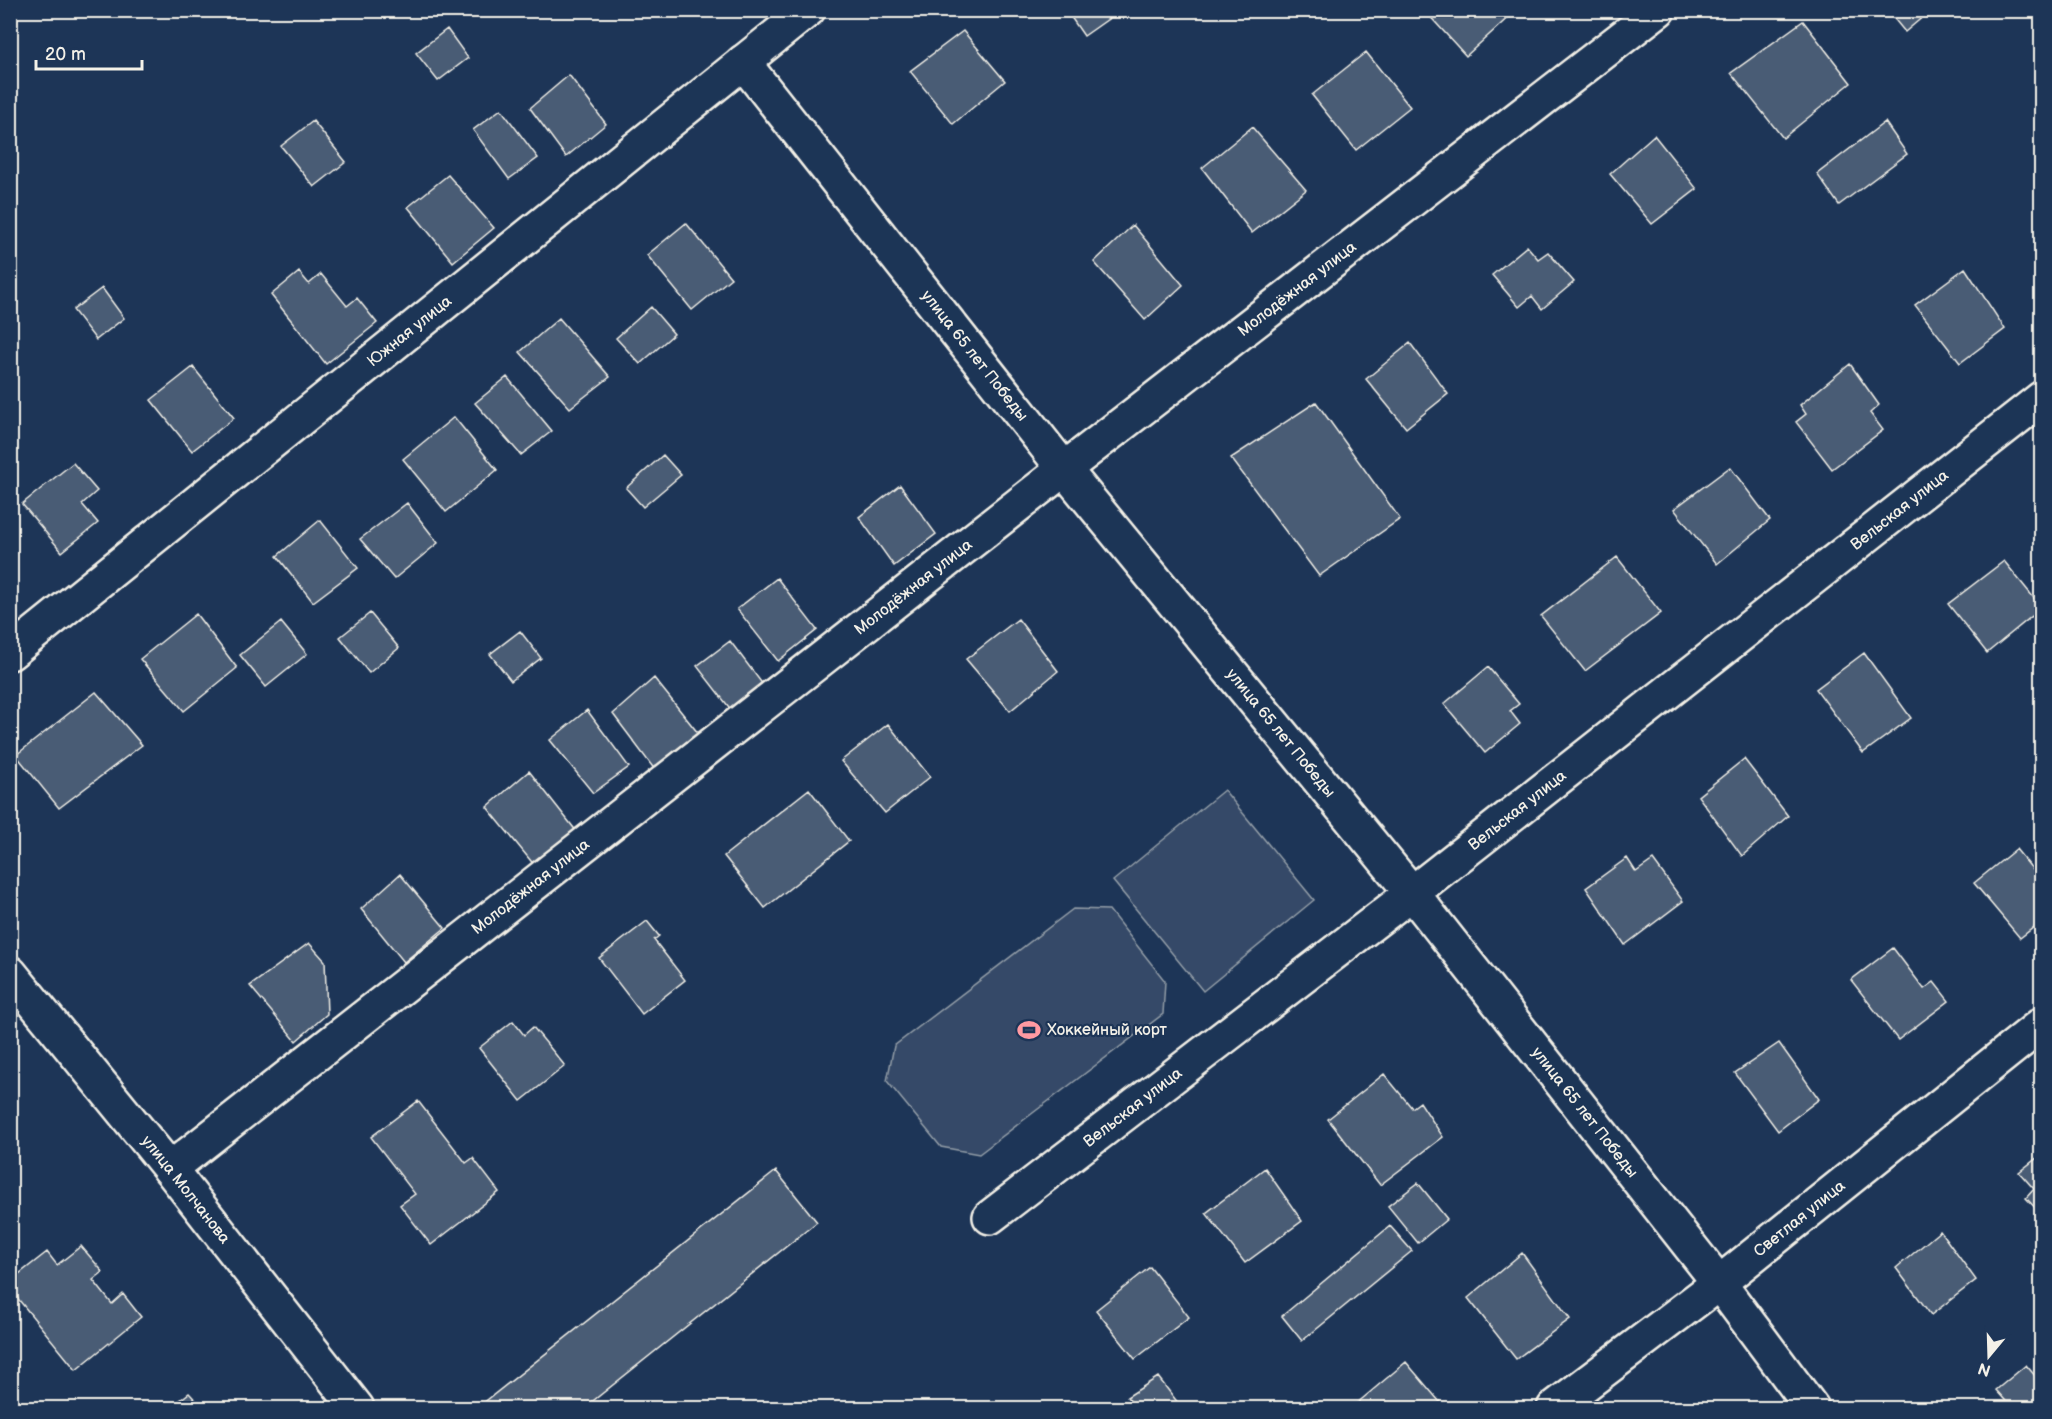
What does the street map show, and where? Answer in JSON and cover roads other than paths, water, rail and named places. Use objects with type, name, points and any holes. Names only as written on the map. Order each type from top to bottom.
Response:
[{"type":"street","name":"Южная улица","points":[[10,653],[808,10]]},
{"type":"street","name":"Молодёжная улица","points":[[170,1169],[1064,469],[1658,10]]},
{"type":"street","name":"улица 65 лет Победы","points":[[742,62],[1064,469],[1412,893],[1719,1283],[1812,1408]]},
{"type":"street","name":"Вельская улица","points":[[990,1217],[1412,893],[2042,398]]},
{"type":"street","name":"улица Молчанова","points":[[10,973],[170,1169],[357,1408]]},
{"type":"street","name":"Светлая улица","points":[[1554,1408],[1719,1283],[2042,1024]]},
{"type":"place","name":"Хоккейный корт","points":[[1029,1030]]}]
